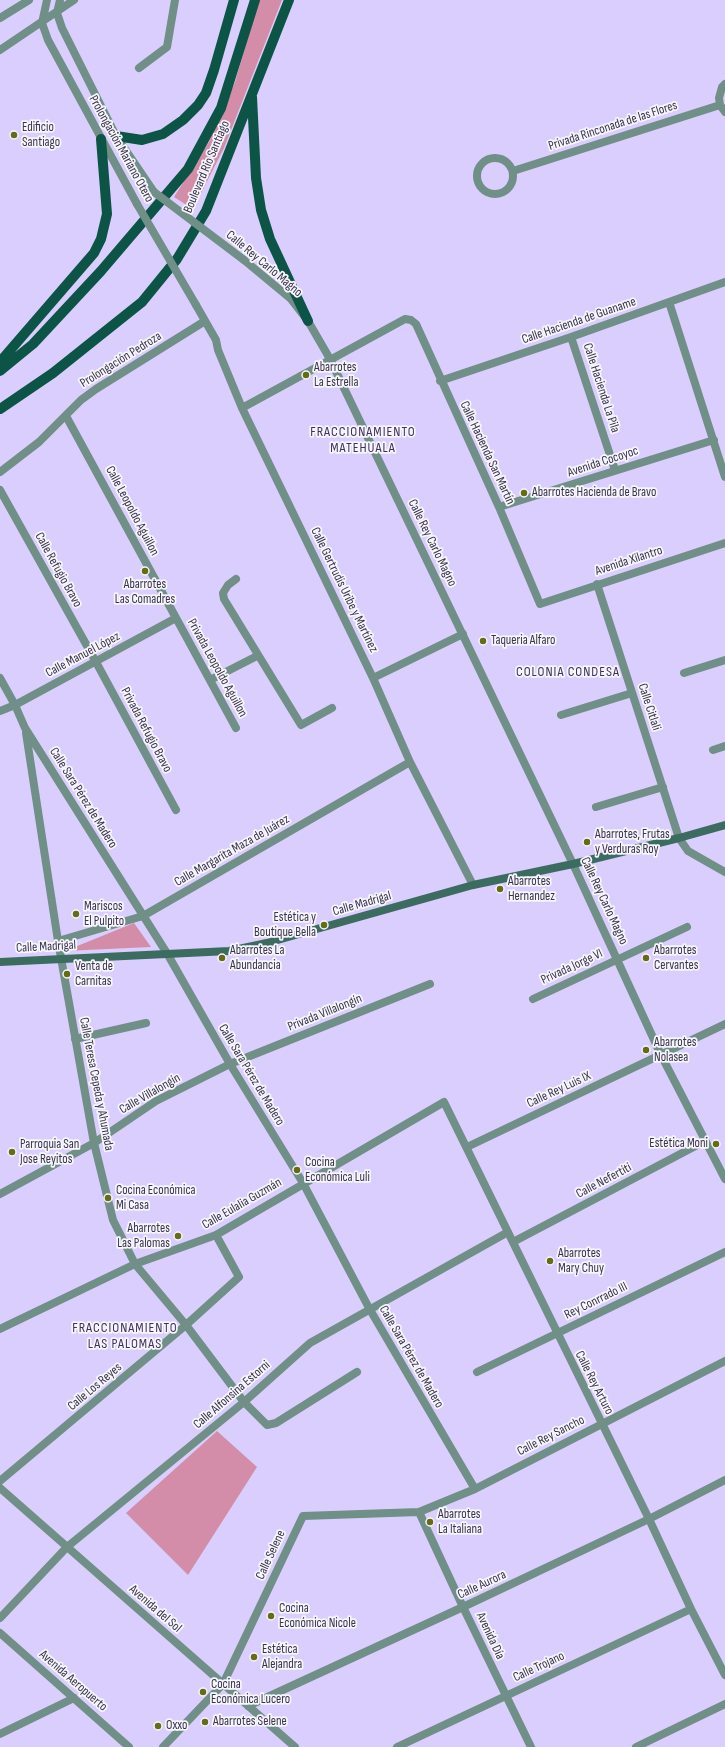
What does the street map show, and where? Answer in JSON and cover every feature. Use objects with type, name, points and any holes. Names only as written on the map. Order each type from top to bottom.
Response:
[{"type":"main road","points":[[116,136],[142,140],[163,134],[183,120],[198,105],[206,93],[214,70],[234,0]]},
{"type":"main road","name":"Boulevard Río Santiago","points":[[0,370],[32,344],[101,271],[188,169],[221,108],[255,0]]},
{"type":"main road","name":"Boulevard Río Santiago","points":[[0,409],[53,373],[142,302],[177,259],[206,211],[289,0]]},
{"type":"main road","points":[[252,94],[256,178],[261,210],[270,239],[308,321]]},
{"type":"main road","points":[[0,362],[94,253],[101,238],[107,214],[101,139]]},
{"type":"street","points":[[0,18],[28,0]]},
{"type":"street","points":[[42,22],[47,0]]},
{"type":"street","points":[[57,13],[60,0]]},
{"type":"street","points":[[0,50],[57,13],[74,0]]},
{"type":"street","points":[[139,68],[168,47],[175,0]]},
{"type":"street","name":"Prolongación Mariano Otero","points":[[57,13],[62,28],[116,136],[154,192]]},
{"type":"street","name":"Prolongación Mariano Otero","points":[[42,22],[48,40],[101,139],[196,305]]},
{"type":"street","points":[[723,108],[719,98],[722,87],[725,84]]},
{"type":"street","name":"Privada Rinconada de las Flores","points":[[513,171],[723,108]]},
{"type":"street","points":[[498,157],[506,161],[513,171],[512,185],[500,194],[488,194],[480,187],[476,173],[481,164],[488,159],[498,157]]},
{"type":"street","name":"Calle Rey Carlo Magno","points":[[154,192],[244,260],[291,298],[308,321],[330,359],[573,864],[661,1055],[725,1179]]},
{"type":"street","name":"Calle Hacienda de Guaname","points":[[440,381],[571,337],[725,282]]},
{"type":"street","points":[[669,302],[725,477]]},
{"type":"street","name":"Calle Gertrudis Uribe y Martínez","points":[[196,305],[216,340],[218,350],[242,408],[372,678],[410,762],[473,885]]},
{"type":"street","name":"Calle Hacienda San Martín","points":[[330,359],[405,319],[411,320],[416,324],[440,381],[499,507],[540,604]]},
{"type":"street","name":"Prolongación Pedroza","points":[[0,472],[39,442],[81,400],[96,389],[206,321]]},
{"type":"street","name":"Calle Hacienda La Pila","points":[[571,337],[615,470]]},
{"type":"street","points":[[242,408],[330,359]]},
{"type":"street","name":"Calle Leopoldo Aguillon","points":[[66,416],[176,618]]},
{"type":"street","name":"Avenida Cocoyoc","points":[[499,507],[714,440]]},
{"type":"street","name":"Calle Refugio Bravo","points":[[0,490],[96,662]]},
{"type":"street","name":"Avenida Xilantro","points":[[540,604],[725,543]]},
{"type":"street","points":[[236,579],[228,585],[223,593],[224,600],[257,656],[301,725],[332,708]]},
{"type":"street","name":"Calle Citlali","points":[[597,584],[679,838]]},
{"type":"street","name":"Calle Manuel López","points":[[0,711],[15,705],[176,618]]},
{"type":"street","name":"Privada Leopoldo Aguillon","points":[[176,618],[236,728]]},
{"type":"street","points":[[372,678],[463,634]]},
{"type":"street","points":[[210,680],[257,656]]},
{"type":"street","points":[[684,673],[725,660]]},
{"type":"street","name":"Privada Refugio Bravo","points":[[96,662],[176,810]]},
{"type":"street","name":"Calle Sara Pérez de Madero","points":[[0,678],[15,705],[25,728],[168,955],[230,1064],[302,1183],[369,1308],[475,1489]]},
{"type":"street","points":[[561,715],[632,693]]},
{"type":"street","name":"Calle Teresa Cepeda y Ahumada","points":[[25,728],[58,941],[94,1143],[113,1220],[135,1264],[186,1326],[244,1402],[267,1425],[276,1424],[357,1372]]},
{"type":"street","points":[[713,750],[725,746]]},
{"type":"street","name":"Calle Margarita Maza de Juárez","points":[[58,941],[143,916],[410,762]]},
{"type":"street","points":[[596,807],[663,788]]},
{"type":"street","name":"Calle Madrigal","points":[[0,962],[229,951],[267,944],[473,885],[515,878],[679,838],[725,825]]},
{"type":"street","points":[[679,838],[688,851],[725,872]]},
{"type":"street","name":"Privada Jorge VI","points":[[533,999],[687,927]]},
{"type":"street","name":"Privada Villalongín","points":[[230,1064],[430,984]]},
{"type":"street","points":[[75,1039],[146,1023]]},
{"type":"street","name":"Calle Rey Luis IX","points":[[466,1147],[725,1024]]},
{"type":"street","name":"Calle Villalongín","points":[[0,1194],[94,1143],[156,1101],[230,1064]]},
{"type":"street","name":"Calle Rey Arturo","points":[[444,1102],[513,1242],[556,1334],[602,1424],[691,1609],[725,1675]]},
{"type":"street","name":"Calle Eulalia Guzmán","points":[[0,1329],[135,1264],[216,1235],[302,1183],[444,1102]]},
{"type":"street","name":"Calle Nefertiti","points":[[513,1242],[706,1140]]},
{"type":"street","name":"Calle Alfonsina Estorni","points":[[0,1618],[67,1547],[244,1402],[310,1342],[508,1232]]},
{"type":"street","name":"Calle Los Reyes","points":[[0,1481],[186,1326],[239,1277],[216,1235]]},
{"type":"street","name":"Rey Conrrado III","points":[[478,1372],[725,1252]]},
{"type":"street","name":"Calle Rey Sancho","points":[[475,1489],[725,1362]]},
{"type":"street","name":"Calle Aurora","points":[[248,1706],[649,1519],[725,1480]]},
{"type":"street","name":"Avenida del Sol","points":[[0,1488],[295,1747]]},
{"type":"street","name":"Calle Selene","points":[[163,1747],[223,1684],[303,1516],[419,1512],[475,1489]]},
{"type":"street","name":"Avenida Día","points":[[419,1512],[505,1696],[531,1747]]},
{"type":"street","name":"Calle Trojano","points":[[397,1747],[691,1609]]},
{"type":"street","name":"Avenida Aeropuerto","points":[[0,1633],[129,1747]]},
{"type":"street","points":[[0,1734],[74,1698]]},
{"type":"street","points":[[636,1747],[725,1704]]},
{"type":"shaded area","points":[[259,0],[282,0],[224,148],[193,209],[174,197],[209,142],[235,82]]},
{"type":"shaded area","points":[[134,923],[151,947],[65,951]]},
{"type":"shaded area","points":[[217,1431],[257,1467],[188,1575],[126,1513]]},
{"type":"place","name":"Edificio Santiago","points":[[14,135]]},
{"type":"place","name":"Abarrotes La Estrella","points":[[306,375]]},
{"type":"place","name":"Abarrotes Hacienda de Bravo","points":[[524,493]]},
{"type":"place","name":"Abarrotes Las Comadres","points":[[145,571]]},
{"type":"place","name":"Taqueria Alfaro","points":[[483,641]]},
{"type":"place","name":"Abarrotes, Frutas y Verduras Roy","points":[[587,842]]},
{"type":"place","name":"Abarrotes Hernandez","points":[[500,889]]},
{"type":"place","name":"Mariscos El Pulpito","points":[[76,914]]},
{"type":"place","name":"Estética y Boutique Bella","points":[[324,925]]},
{"type":"place","name":"Abarrotes La Abundancia","points":[[222,958]]},
{"type":"place","name":"Abarrotes Cervantes","points":[[646,958]]},
{"type":"place","name":"Venta de Carnitas","points":[[67,974]]},
{"type":"place","name":"Abarrotes Nolasea","points":[[646,1050]]},
{"type":"place","name":"Estética Moni","points":[[716,1144]]},
{"type":"place","name":"Parroquia San Jose Reyitos","points":[[12,1152]]},
{"type":"place","name":"Cocina Económica Luli","points":[[297,1170]]},
{"type":"place","name":"Cocina Económica Mi Casa","points":[[108,1198]]},
{"type":"place","name":"Abarrotes Las Palomas","points":[[178,1236]]},
{"type":"place","name":"Abarrotes Mary Chuy","points":[[550,1261]]},
{"type":"place","name":"Abarrotes La Italiana","points":[[430,1522]]},
{"type":"place","name":"Cocina Económica Nicole","points":[[271,1616]]},
{"type":"place","name":"Estética Alejandra","points":[[254,1657]]},
{"type":"place","name":"Cocina Económica Lucero","points":[[203,1692]]},
{"type":"place","name":"Abarrotes Selene","points":[[205,1722]]},
{"type":"place","name":"Oxxo","points":[[158,1726]]},
{"type":"district","name":"FRACCIONAMIENTO MATEHUALA","points":[[363,440]]},
{"type":"district","name":"COLONIA CONDESA","points":[[568,672]]},
{"type":"district","name":"FRACCIONAMIENTO LAS PALOMAS","points":[[125,1336]]}]
